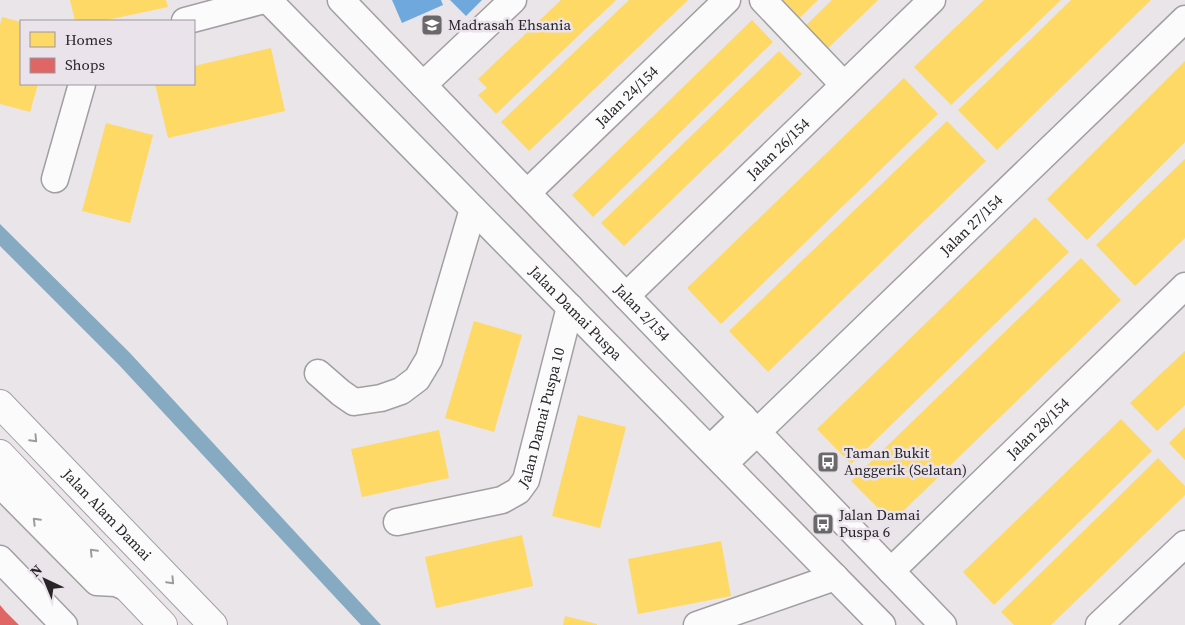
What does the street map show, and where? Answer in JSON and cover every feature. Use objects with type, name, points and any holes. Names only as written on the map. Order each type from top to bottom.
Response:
[{"type":"main road","name":"Jalan Alam Damai","points":[[0,404],[213,625]]},
{"type":"main road","points":[[0,454],[163,625]]},
{"type":"street","points":[[189,20],[264,0]]},
{"type":"street","name":"Jalan Damai Puspa","points":[[268,0],[882,625]]},
{"type":"street","name":"Jalan 2/154","points":[[341,0],[942,625]]},
{"type":"street","points":[[423,85],[513,0]]},
{"type":"street","name":"Jalan 24/154","points":[[527,193],[727,0]]},
{"type":"street","points":[[762,0],[844,85]]},
{"type":"street","name":"Jalan 26/154","points":[[626,296],[932,0]]},
{"type":"street","name":"Jalan 27/154","points":[[717,457],[1185,19]]},
{"type":"street","points":[[55,179],[82,85]]},
{"type":"street","points":[[318,373],[354,402],[381,398],[401,391],[417,379],[429,359],[473,208]]},
{"type":"street","name":"Jalan 28/154","points":[[891,571],[1185,286]]},
{"type":"street","name":"Jalan Damai Puspa 10","points":[[397,522],[502,500],[518,491],[526,480],[570,307]]},
{"type":"street","points":[[0,484],[96,582],[116,583],[128,588]]},
{"type":"street","points":[[1100,625],[1185,544]]},
{"type":"street","points":[[0,559],[64,625]]},
{"type":"street","points":[[697,625],[835,577]]},
{"type":"water","points":[[0,224],[129,352],[381,625],[361,625],[119,365],[0,246]]},
{"type":"building: Homes","points":[[70,0],[166,0],[168,7],[107,20],[75,20]]},
{"type":"building: Homes","points":[[561,0],[616,0],[496,114],[478,95],[487,88],[478,79]]},
{"type":"building: Homes","points":[[629,0],[688,0],[529,151],[501,122]]},
{"type":"building: Homes","points":[[771,0],[818,0],[793,24]]},
{"type":"building: Homes","points":[[832,0],[878,0],[823,53],[801,30]]},
{"type":"building: Homes","points":[[984,0],[1061,0],[951,105],[914,67]]},
{"type":"building: Homes","points":[[1071,0],[1151,0],[997,150],[958,110]]},
{"type":"building: Homes","points":[[2,17],[20,22],[20,85],[38,85],[30,112],[0,104],[0,25]]},
{"type":"building: Homes","points":[[752,20],[773,42],[593,217],[572,195]]},
{"type":"building: Homes","points":[[271,48],[285,111],[168,138],[155,85],[195,85],[195,66]]},
{"type":"building: Homes","points":[[779,51],[802,74],[624,246],[601,223]]},
{"type":"building: Homes","points":[[1185,61],[1185,142],[1087,240],[1047,199]]},
{"type":"building: Homes","points":[[904,78],[938,114],[721,324],[687,288]]},
{"type":"building: Homes","points":[[947,121],[986,161],[768,372],[729,331]]},
{"type":"building: Homes","points":[[106,123],[153,135],[130,223],[82,211]]},
{"type":"building: Homes","points":[[1185,159],[1185,238],[1135,286],[1096,245]]},
{"type":"building: Homes","points":[[1035,217],[1069,252],[851,464],[817,429]]},
{"type":"building: Homes","points":[[1081,258],[1121,300],[892,522],[851,481]]},
{"type":"building: Homes","points":[[474,321],[522,335],[494,432],[445,418]]},
{"type":"building: Homes","points":[[1185,351],[1185,405],[1157,431],[1130,403]]},
{"type":"building: Homes","points":[[578,415],[626,427],[600,528],[552,516]]},
{"type":"building: Homes","points":[[1121,419],[1152,451],[994,605],[963,572]]},
{"type":"building: Homes","points":[[1185,427],[1185,460],[1169,443]]},
{"type":"building: Homes","points":[[439,430],[449,478],[362,497],[351,449]]},
{"type":"building: Homes","points":[[1158,458],[1185,486],[1185,495],[1051,625],[1014,625],[1001,612]]},
{"type":"building: Homes","points":[[522,535],[533,586],[436,608],[425,557]]},
{"type":"building: Homes","points":[[721,541],[731,596],[638,614],[628,559]]},
{"type":"building: Homes","points":[[565,616],[597,624],[597,625],[563,625]]},
{"type":"building: Shops","points":[[0,605],[5,611],[19,625],[0,625]]},
{"type":"building: Schools","points":[[392,0],[441,0],[443,5],[402,23]]},
{"type":"building: Schools","points":[[450,0],[482,0],[466,16]]},
{"type":"place","name":"Madrasah Ehsania","points":[[432,25]]},
{"type":"place","name":"Taman Bukit Anggerik (Selatan)","points":[[828,462]]},
{"type":"place","name":"Jalan Damai Puspa 6","points":[[823,524]]}]
